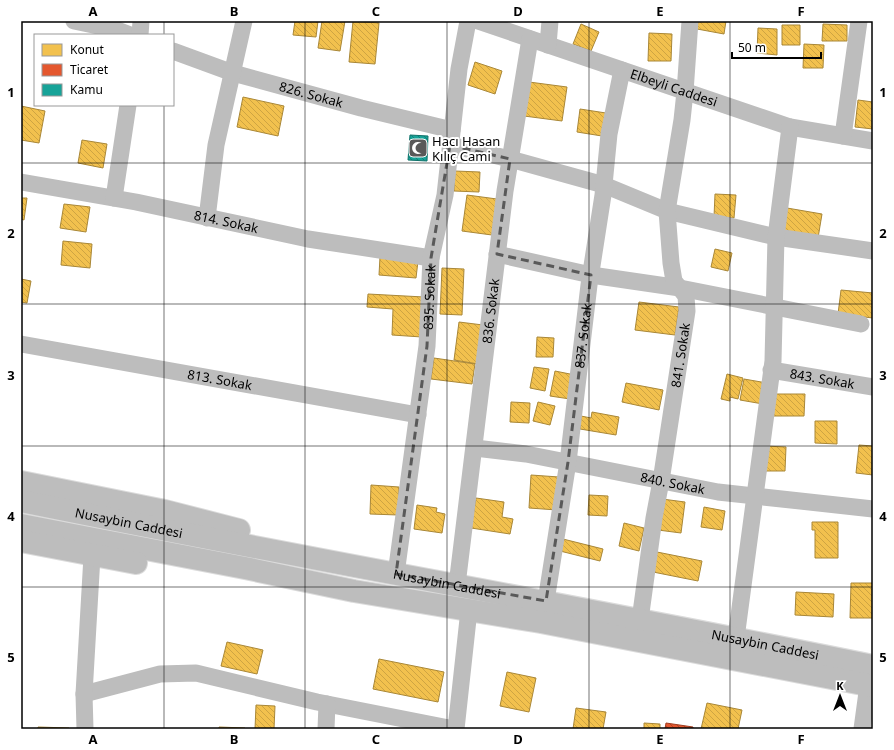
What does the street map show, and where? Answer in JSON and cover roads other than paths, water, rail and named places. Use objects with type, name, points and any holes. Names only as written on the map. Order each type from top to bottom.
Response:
[{"type":"highway","points":[[21,482],[165,511],[254,534],[396,574]]},
{"type":"highway","name":"Nusaybin Caddesi","points":[[21,501],[736,638],[871,679]]},
{"type":"highway","name":"Nusaybin Caddesi","points":[[21,525],[245,568],[354,591],[871,679]]},
{"type":"highway","points":[[21,541],[92,556],[246,580],[354,591]]},
{"type":"street","points":[[74,21],[117,30],[127,34]]},
{"type":"street","points":[[140,34],[141,21]]},
{"type":"street","points":[[206,218],[216,145],[244,21]]},
{"type":"street","name":"835. Sokak","points":[[396,574],[427,346],[431,258],[444,195],[460,69],[468,21]]},
{"type":"street","name":"Elbeyli Caddesi","points":[[478,21],[790,127],[873,141]]},
{"type":"street","points":[[548,45],[550,21]]},
{"type":"street","name":"841. Sokak","points":[[640,620],[686,311],[686,296],[674,281],[667,211],[685,92],[690,21]]},
{"type":"street","points":[[842,136],[859,21]]},
{"type":"street","name":"836. Sokak","points":[[457,585],[475,448],[497,254],[510,159],[530,39]]},
{"type":"street","name":"826. Sokak","points":[[174,51],[233,73],[361,108],[510,159],[604,185],[667,211],[776,237],[873,251]]},
{"type":"street","name":"837. Sokak","points":[[546,601],[568,462],[591,275],[604,185],[609,134],[622,70]]},
{"type":"street","points":[[114,198],[128,106]]},
{"type":"street","points":[[736,638],[773,361],[773,306],[776,237],[790,127]]},
{"type":"street","name":"814. Sokak","points":[[21,182],[114,198],[308,239],[431,258]]},
{"type":"street","points":[[497,254],[591,275],[680,288],[861,324]]},
{"type":"street","name":"813. Sokak","points":[[21,344],[418,414]]},
{"type":"street","name":"843. Sokak","points":[[771,370],[873,387]]},
{"type":"street","name":"840. Sokak","points":[[475,448],[526,454],[718,492],[873,509]]},
{"type":"street","points":[[85,729],[84,694],[92,556]]},
{"type":"street","points":[[84,694],[160,674],[196,673],[327,704],[455,729],[469,610]]},
{"type":"street","points":[[862,729],[871,679]]},
{"type":"street","points":[[326,729],[327,704]]},
{"type":"place","name":"Hacı Hasan Kılıç Cami","points":[[418,148]]}]
